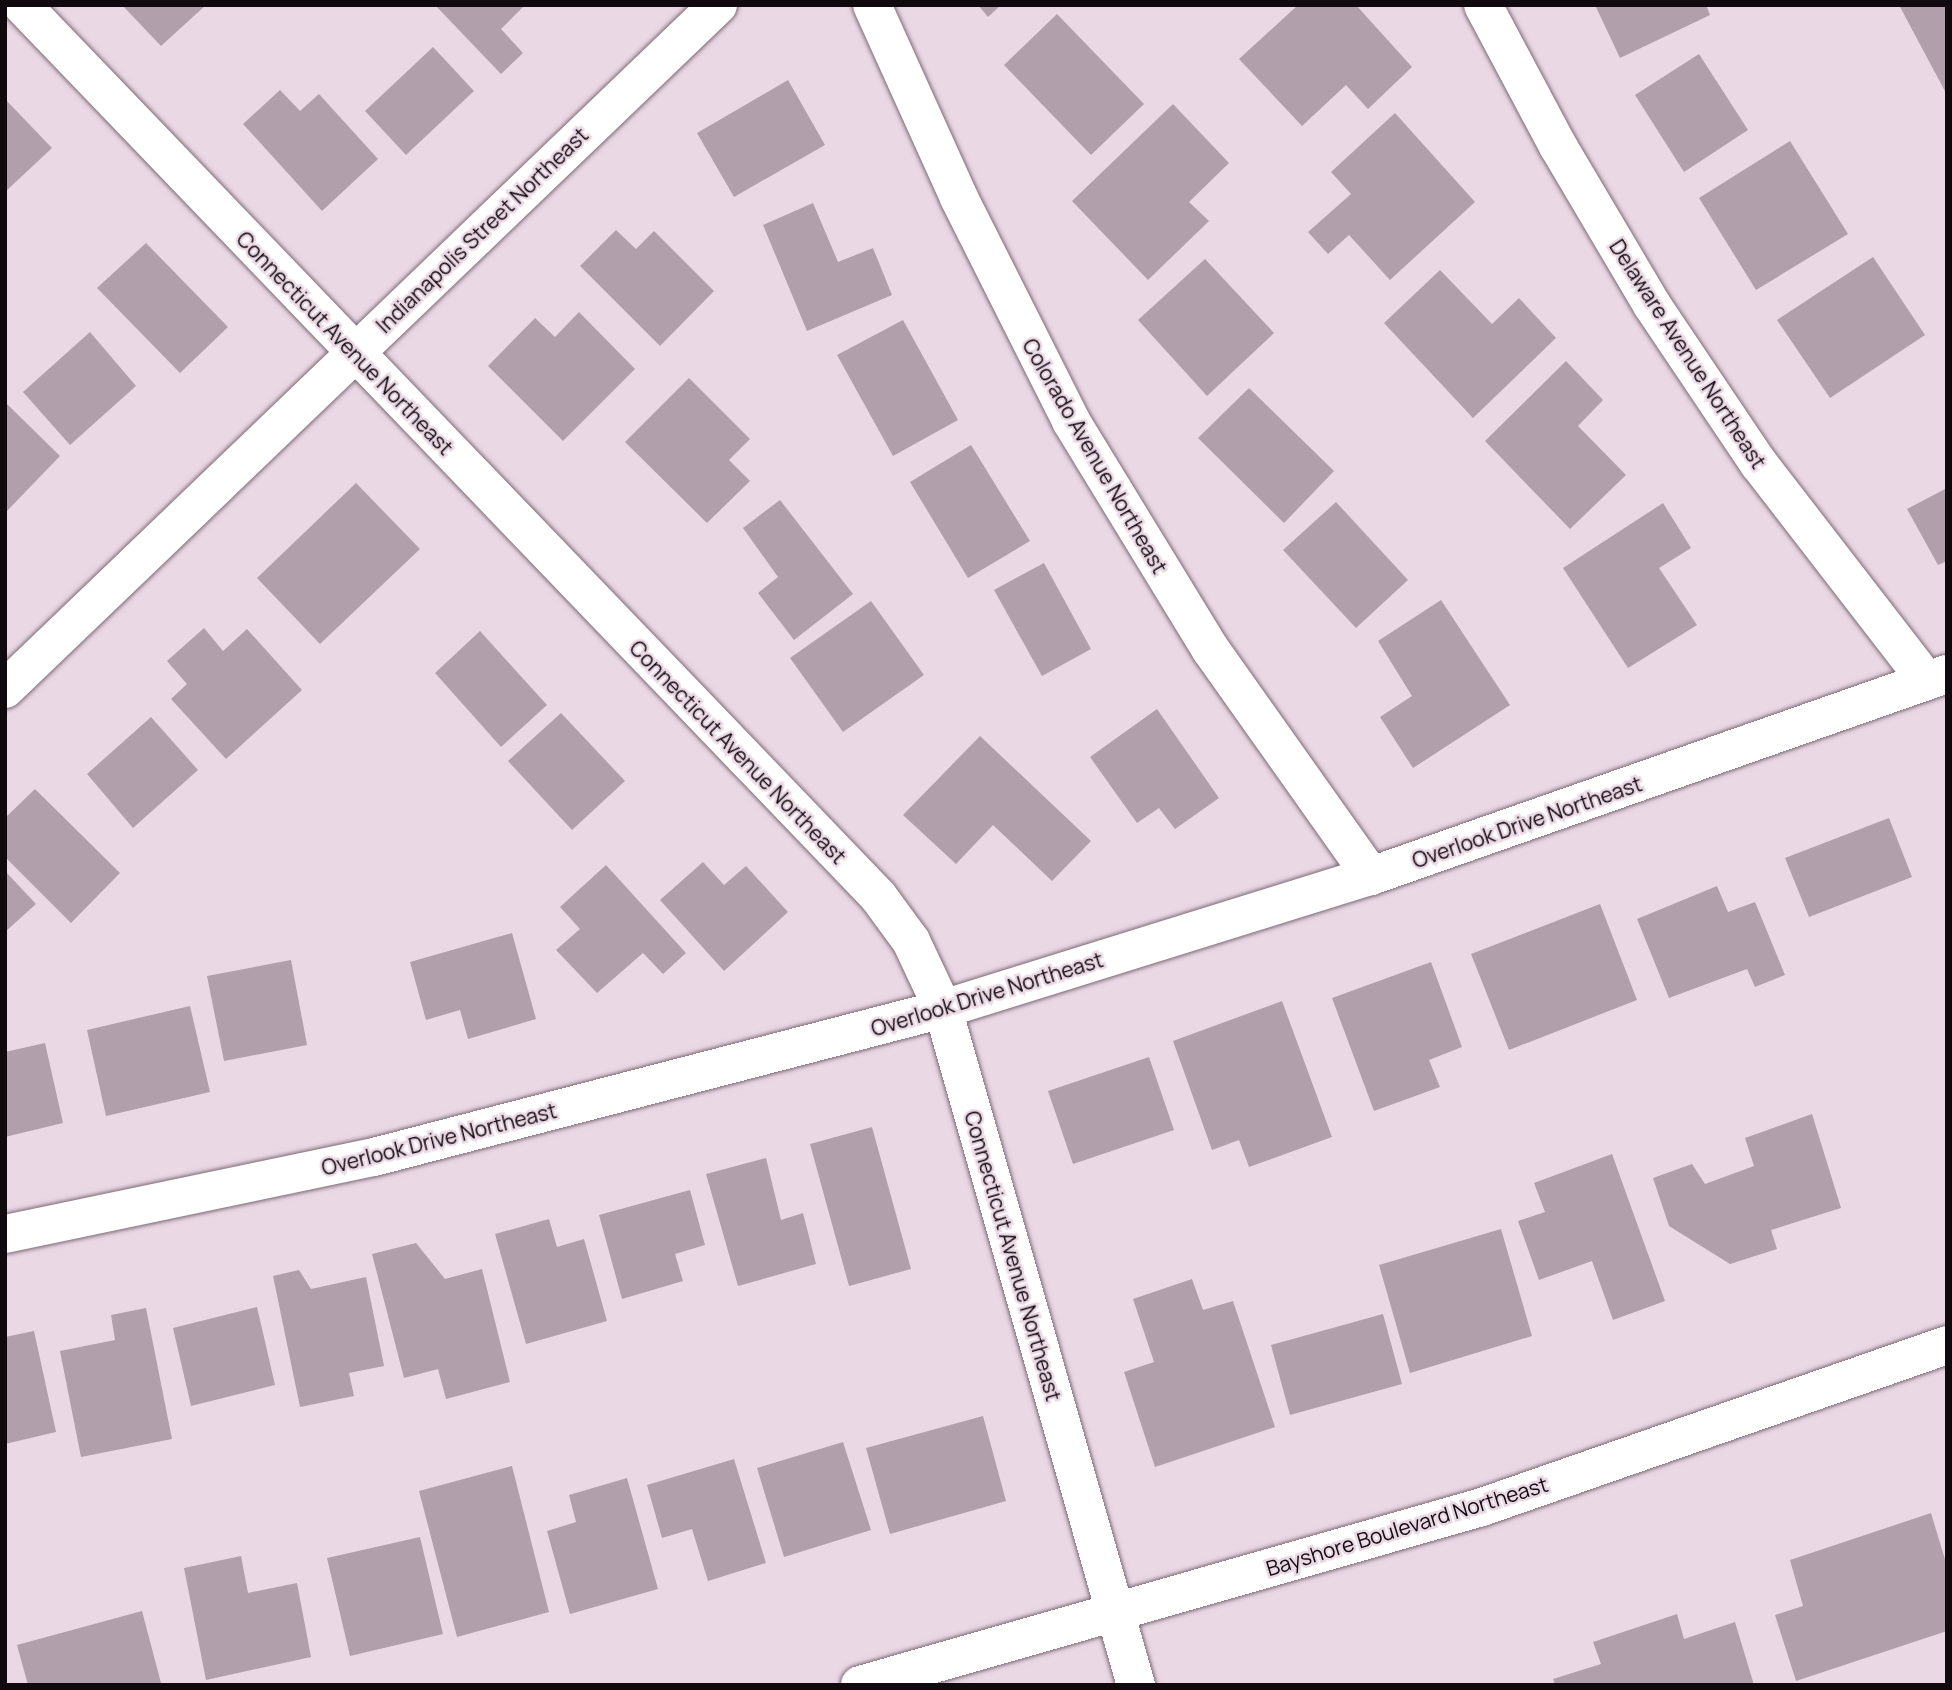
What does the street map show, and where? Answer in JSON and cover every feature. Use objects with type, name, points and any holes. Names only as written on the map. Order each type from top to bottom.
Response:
[{"type":"street","name":"Connecticut Avenue Northeast","points":[[22,5],[878,897],[911,941],[943,1009],[1136,1685]]},
{"type":"street","name":"Indianapolis Street Northeast","points":[[5,689],[353,352],[718,5]]},
{"type":"street","name":"Colorado Avenue Northeast","points":[[872,5],[959,198],[1071,421],[1211,650],[1371,876]]},
{"type":"street","name":"Delaware Avenue Northeast","points":[[1483,5],[1558,146],[1652,305],[1759,464],[1937,678]]},
{"type":"street","name":"Overlook Drive Northeast","points":[[5,1234],[374,1157],[943,1009],[1371,876],[1937,678]]},
{"type":"street","name":"Bayshore Boulevard Northeast","points":[[860,1685],[1482,1507],[1947,1345]]},
{"type":"building","points":[[122,5],[206,5],[161,46]]},
{"type":"building","points":[[435,5],[525,5],[501,29],[523,53],[501,74]]},
{"type":"building","points":[[978,5],[1001,5],[988,17]]},
{"type":"building","points":[[1298,5],[1356,5],[1412,67],[1368,109],[1346,85],[1302,126],[1239,59]]},
{"type":"building","points":[[1595,5],[1706,5],[1710,15],[1620,58]]},
{"type":"building","points":[[1899,5],[1947,5],[1947,95]]},
{"type":"building","points":[[1057,14],[1144,104],[1091,155],[1004,65]]},
{"type":"building","points":[[433,47],[474,91],[406,155],[365,111]]},
{"type":"building","points":[[1699,54],[1748,130],[1684,172],[1635,95]]},
{"type":"building","points":[[788,80],[825,145],[734,197],[697,133]]},
{"type":"building","points":[[280,90],[300,111],[319,94],[378,159],[322,211],[243,124]]},
{"type":"building","points":[[5,99],[52,148],[5,192]]},
{"type":"building","points":[[1173,104],[1229,163],[1189,202],[1209,221],[1148,280],[1072,201]]},
{"type":"building","points":[[1395,113],[1475,202],[1390,280],[1349,235],[1328,254],[1308,232],[1351,194],[1331,172]]},
{"type":"building","points":[[1790,141],[1848,234],[1756,290],[1699,198]]},
{"type":"building","points":[[813,203],[838,262],[873,248],[892,295],[807,331],[763,225]]},
{"type":"building","points":[[616,230],[636,249],[654,231],[714,291],[660,346],[580,266]]},
{"type":"building","points":[[146,243],[228,327],[180,373],[97,288]]},
{"type":"building","points":[[1873,257],[1925,335],[1830,398],[1777,320]]},
{"type":"building","points":[[1205,259],[1274,333],[1207,396],[1138,320]]},
{"type":"building","points":[[1440,270],[1492,324],[1519,298],[1556,338],[1473,418],[1384,323]]},
{"type":"building","points":[[579,312],[635,369],[563,441],[488,366],[535,318],[555,337]]},
{"type":"building","points":[[903,320],[958,420],[893,456],[837,355]]},
{"type":"building","points":[[90,332],[136,386],[70,445],[23,392]]},
{"type":"building","points":[[1566,361],[1603,400],[1578,426],[1626,475],[1570,529],[1485,441]]},
{"type":"building","points":[[689,378],[750,439],[729,460],[750,481],[707,523],[625,442]]},
{"type":"building","points":[[1249,388],[1334,471],[1284,523],[1198,438]]},
{"type":"building","points":[[7,404],[60,456],[5,513],[5,406]]},
{"type":"building","points":[[971,445],[1030,541],[968,578],[910,482]]},
{"type":"building","points":[[356,483],[420,549],[320,644],[257,578]]},
{"type":"building","points":[[1947,488],[1947,561],[1938,565],[1907,509]]},
{"type":"building","points":[[780,500],[853,594],[794,640],[758,593],[778,577],[743,528]]},
{"type":"building","points":[[1336,502],[1408,580],[1356,628],[1283,550]]},
{"type":"building","points":[[1663,503],[1691,548],[1659,568],[1697,625],[1628,668],[1563,568]]},
{"type":"building","points":[[1044,563],[1091,649],[1042,676],[994,590]]},
{"type":"building","points":[[1441,600],[1510,705],[1413,768],[1380,717],[1412,696],[1378,641]]},
{"type":"building","points":[[871,601],[924,675],[843,732],[790,658]]},
{"type":"building","points":[[204,628],[223,651],[247,629],[302,690],[226,759],[171,699],[187,684],[167,661]]},
{"type":"building","points":[[480,631],[547,705],[501,747],[435,673]]},
{"type":"building","points":[[1157,709],[1219,798],[1175,829],[1159,808],[1137,823],[1090,757]]},
{"type":"building","points":[[561,713],[625,781],[572,830],[508,761]]},
{"type":"building","points":[[151,717],[198,770],[133,828],[87,774]]},
{"type":"building","points":[[980,736],[1091,841],[1052,881],[993,825],[956,864],[903,815]]},
{"type":"building","points":[[35,789],[120,873],[71,923],[5,857],[5,818]]},
{"type":"building","points":[[1889,818],[1912,877],[1809,917],[1785,858]]},
{"type":"building","points":[[703,862],[724,885],[746,866],[788,912],[724,971],[660,900]]},
{"type":"building","points":[[606,865],[686,953],[663,974],[643,953],[597,993],[556,950],[580,929],[560,907]]},
{"type":"building","points":[[5,871],[36,904],[5,932]]},
{"type":"building","points":[[1717,886],[1728,912],[1755,902],[1785,975],[1755,987],[1747,969],[1669,998],[1637,919]]},
{"type":"building","points":[[1600,904],[1637,1000],[1509,1050],[1471,954]]},
{"type":"building","points":[[512,933],[536,1019],[468,1039],[460,1010],[426,1020],[410,962]]},
{"type":"building","points":[[291,960],[307,1045],[224,1061],[207,976]]},
{"type":"building","points":[[1431,962],[1462,1047],[1429,1060],[1440,1087],[1374,1111],[1332,998]]},
{"type":"building","points":[[1282,1001],[1332,1137],[1249,1167],[1239,1140],[1212,1150],[1173,1041]]},
{"type":"building","points":[[190,1006],[210,1092],[106,1116],[87,1030]]},
{"type":"building","points":[[45,1043],[63,1123],[5,1137],[5,1052]]},
{"type":"building","points":[[1149,1057],[1174,1130],[1073,1164],[1048,1091]]},
{"type":"building","points":[[1812,1114],[1841,1208],[1771,1230],[1777,1249],[1730,1264],[1669,1226],[1653,1178],[1692,1164],[1705,1184],[1754,1166],[1745,1138]]},
{"type":"building","points":[[872,1127],[911,1269],[849,1286],[810,1144]]},
{"type":"building","points":[[1612,1154],[1665,1301],[1613,1320],[1592,1261],[1539,1280],[1518,1221],[1545,1212],[1534,1183]]},
{"type":"building","points":[[766,1158],[781,1220],[803,1213],[816,1264],[738,1286],[706,1174]]},
{"type":"building","points":[[690,1190],[705,1245],[675,1254],[683,1281],[622,1299],[599,1215]]},
{"type":"building","points":[[549,1219],[557,1247],[584,1239],[607,1321],[526,1344],[495,1234]]},
{"type":"building","points":[[1501,1229],[1532,1336],[1410,1373],[1379,1265]]},
{"type":"building","points":[[416,1243],[445,1279],[482,1269],[510,1382],[446,1399],[438,1369],[404,1378],[372,1254]]},
{"type":"building","points":[[299,1270],[311,1289],[366,1277],[384,1366],[349,1373],[354,1396],[300,1407],[273,1276]]},
{"type":"building","points":[[1192,1279],[1203,1310],[1233,1301],[1275,1427],[1155,1467],[1124,1372],[1154,1362],[1133,1299]]},
{"type":"building","points":[[257,1307],[275,1385],[191,1406],[173,1328]]},
{"type":"building","points":[[146,1308],[172,1439],[81,1457],[60,1351],[115,1340],[111,1315]]},
{"type":"building","points":[[1383,1314],[1402,1384],[1290,1415],[1271,1345]]},
{"type":"building","points":[[34,1331],[56,1432],[5,1444],[5,1337]]},
{"type":"building","points":[[983,1416],[1006,1501],[890,1534],[866,1448]]},
{"type":"building","points":[[843,1442],[871,1530],[784,1557],[757,1468]]},
{"type":"building","points":[[734,1459],[766,1563],[708,1581],[692,1529],[662,1538],[647,1485]]},
{"type":"building","points":[[512,1466],[549,1612],[457,1637],[419,1491]]},
{"type":"building","points":[[627,1478],[658,1589],[570,1614],[547,1531],[576,1522],[569,1495]]},
{"type":"building","points":[[1931,1513],[1947,1566],[1947,1631],[1796,1681],[1775,1615],[1803,1606],[1790,1560]]},
{"type":"building","points":[[420,1537],[443,1634],[350,1656],[327,1558]]},
{"type":"building","points":[[241,1556],[248,1593],[297,1583],[311,1657],[206,1680],[184,1568]]},
{"type":"building","points":[[142,1611],[161,1683],[28,1685],[17,1645]]},
{"type":"building","points":[[1677,1614],[1684,1639],[1735,1622],[1754,1685],[1555,1685],[1553,1679],[1601,1664],[1593,1642]]}]
